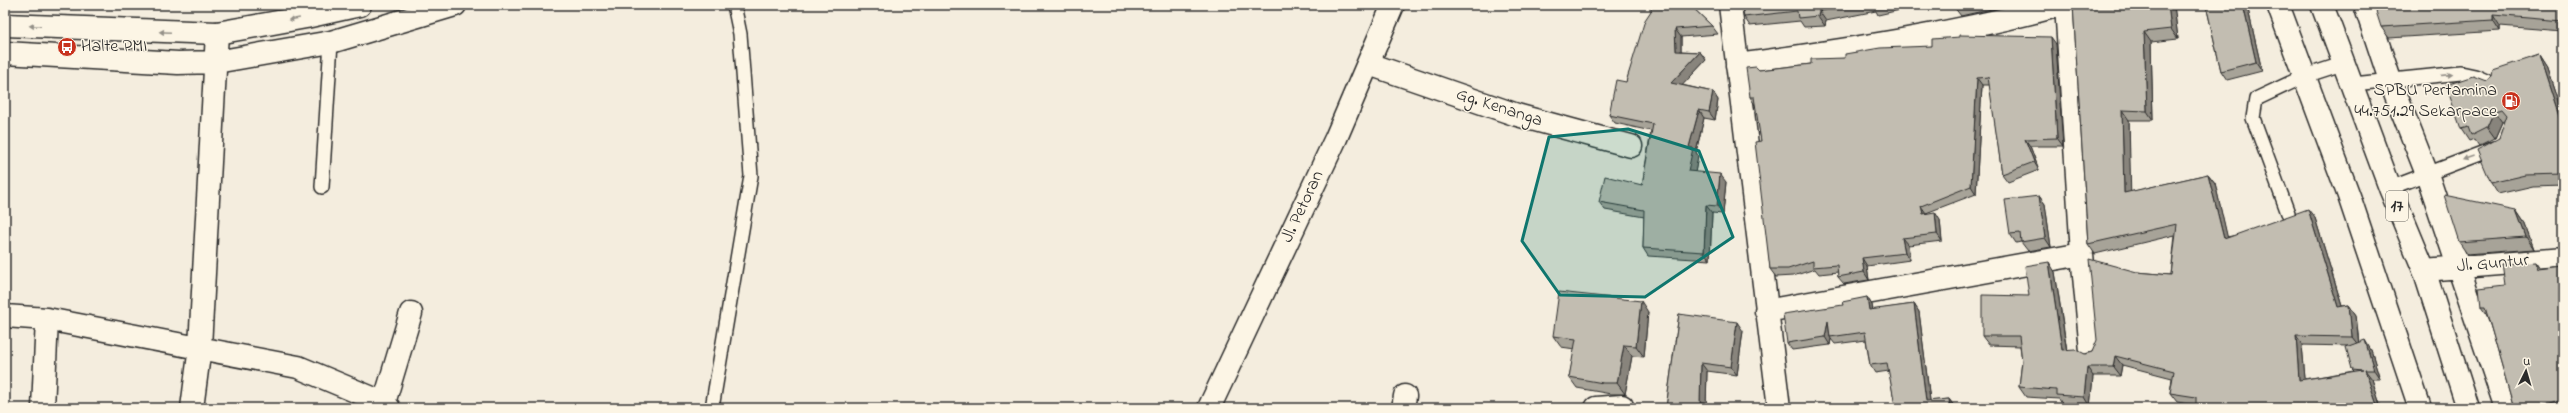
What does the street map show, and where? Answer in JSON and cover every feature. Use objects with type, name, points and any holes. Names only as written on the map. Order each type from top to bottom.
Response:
[{"type":"main road","points":[[5,25],[217,32],[306,17],[360,5]]},
{"type":"main road","points":[[5,53],[178,63],[216,62],[331,42],[455,5]]},
{"type":"main road","name":"Jl. Petoran","points":[[1209,408],[1369,64],[1393,5]]},
{"type":"main road","points":[[1730,5],[1779,408]]},
{"type":"main road","points":[[1737,66],[1881,44],[2021,10],[2061,5]]},
{"type":"main road","points":[[2066,5],[2082,254],[2091,351]]},
{"type":"main road","points":[[2278,5],[2350,196],[2420,408]]},
{"type":"main road","name":"17","points":[[2322,5],[2353,84],[2390,188],[2424,270],[2468,408]]},
{"type":"main road","points":[[2365,5],[2390,80],[2427,174],[2460,267],[2506,408]]},
{"type":"main road","points":[[192,408],[200,347],[217,32]]},
{"type":"main road","name":"Gg. Kenanga","points":[[1369,64],[1517,115],[1631,146]]},
{"type":"main road","points":[[1766,311],[2082,254]]},
{"type":"main road","name":"Jl. Guntur","points":[[2424,270],[2563,259]]},
{"type":"main road","points":[[5,316],[47,319],[200,347],[298,367],[386,406],[411,313]]},
{"type":"main road","points":[[43,408],[47,319]]},
{"type":"main road","points":[[1596,408],[1622,406]]},
{"type":"lane","points":[[712,408],[751,176],[740,34],[734,5]]},
{"type":"lane","points":[[322,187],[331,42]]},
{"type":"lane","points":[[2288,213],[2253,118],[2253,108],[2256,98],[2305,76],[2345,64]]},
{"type":"lane","points":[[2353,84],[2461,73],[2475,76],[2493,84]]},
{"type":"lane","points":[[2390,188],[2492,150],[2502,143],[2505,136]]},
{"type":"highlighted area","points":[[1628,129],[1699,151],[1733,237],[1645,297],[1560,295],[1522,241],[1549,137]]},
{"type":"building","points":[[1652,5],[1690,5],[1712,26],[1675,29],[1676,51],[1700,52],[1671,83],[1713,92],[1709,112],[1699,110],[1689,147],[1693,148],[1688,171],[1720,174],[1717,206],[1706,205],[1704,252],[1643,248],[1644,210],[1599,202],[1605,176],[1642,185],[1653,124],[1609,115],[1616,80],[1626,82],[1645,20],[1651,11]]},
{"type":"building","points":[[1742,5],[1853,5],[1819,11],[1818,16],[1798,18],[1797,11],[1744,17]]},
{"type":"building","points":[[2073,5],[2168,5],[2171,29],[2144,32],[2147,111],[2122,110],[2124,193],[2208,174],[2224,239],[2308,209],[2338,307],[2349,305],[2352,337],[2296,336],[2299,380],[2363,370],[2352,369],[2346,347],[2365,340],[2374,370],[2365,370],[2378,408],[2225,408],[2196,404],[2196,397],[2170,393],[2174,371],[2115,356],[2113,367],[2087,367],[2084,397],[2056,395],[2056,390],[2019,387],[2022,361],[2019,336],[1982,336],[1982,295],[2029,296],[2025,266],[2049,262],[2062,350],[2075,349],[2085,354],[2092,352],[2097,340],[2089,259],[2137,272],[2171,275],[2177,224],[2088,244]]},
{"type":"building","points":[[2206,5],[2243,5],[2256,62],[2221,71]]},
{"type":"building","points":[[2374,5],[2563,5],[2563,21],[2493,15],[2493,20],[2381,27]]},
{"type":"building","points":[[1960,35],[2051,37],[2057,138],[2025,139],[2034,162],[2002,174],[1988,77],[1977,78],[1971,186],[1921,206],[1923,214],[1935,212],[1937,234],[1902,238],[1905,253],[1862,258],[1864,272],[1838,277],[1837,265],[1813,267],[1813,261],[1788,269],[1770,269],[1755,142],[1761,141],[1754,97],[1750,97],[1746,68],[1756,67],[1759,70],[1811,64],[1811,59],[1845,58],[1845,54],[1880,48],[1932,46],[1932,39],[1960,37]]},
{"type":"building","points":[[2539,55],[2563,129],[2563,174],[2525,175],[2491,183],[2477,150],[2499,138],[2507,115],[2502,109],[2494,111],[2487,127],[2471,135],[2468,127],[2461,129],[2446,85],[2473,76],[2486,81],[2492,76],[2493,70]]},
{"type":"building","points":[[2444,195],[2516,210],[2526,237],[2459,242]]},
{"type":"building","points":[[2039,196],[2045,238],[2021,242],[2020,233],[2010,234],[2005,200]]},
{"type":"building","points":[[2536,262],[2538,269],[2563,266],[2563,400],[2538,408],[2514,408],[2485,307],[2481,307],[2479,288],[2505,285],[2502,264]]},
{"type":"building","points":[[1559,292],[1641,301],[1636,346],[1624,345],[1617,383],[1603,383],[1569,377],[1576,339],[1553,336]]},
{"type":"building","points":[[1867,297],[1869,310],[1914,304],[1926,401],[1949,399],[1950,408],[1890,408],[1890,406],[1895,405],[1887,363],[1870,365],[1865,332],[1830,337],[1828,321],[1825,337],[1787,343],[1783,314],[1843,305],[1842,302]]},
{"type":"building","points":[[1679,314],[1737,322],[1731,367],[1701,363],[1700,403],[1732,406],[1732,408],[1666,408]]},
{"type":"building","points":[[1978,406],[2009,408],[1967,408]]},
{"type":"place","name":"Halte PMI","points":[[67,47]]},
{"type":"place","name":"SPBU Pertamina 44.751.29 Sekarpace","points":[[2511,101]]}]
